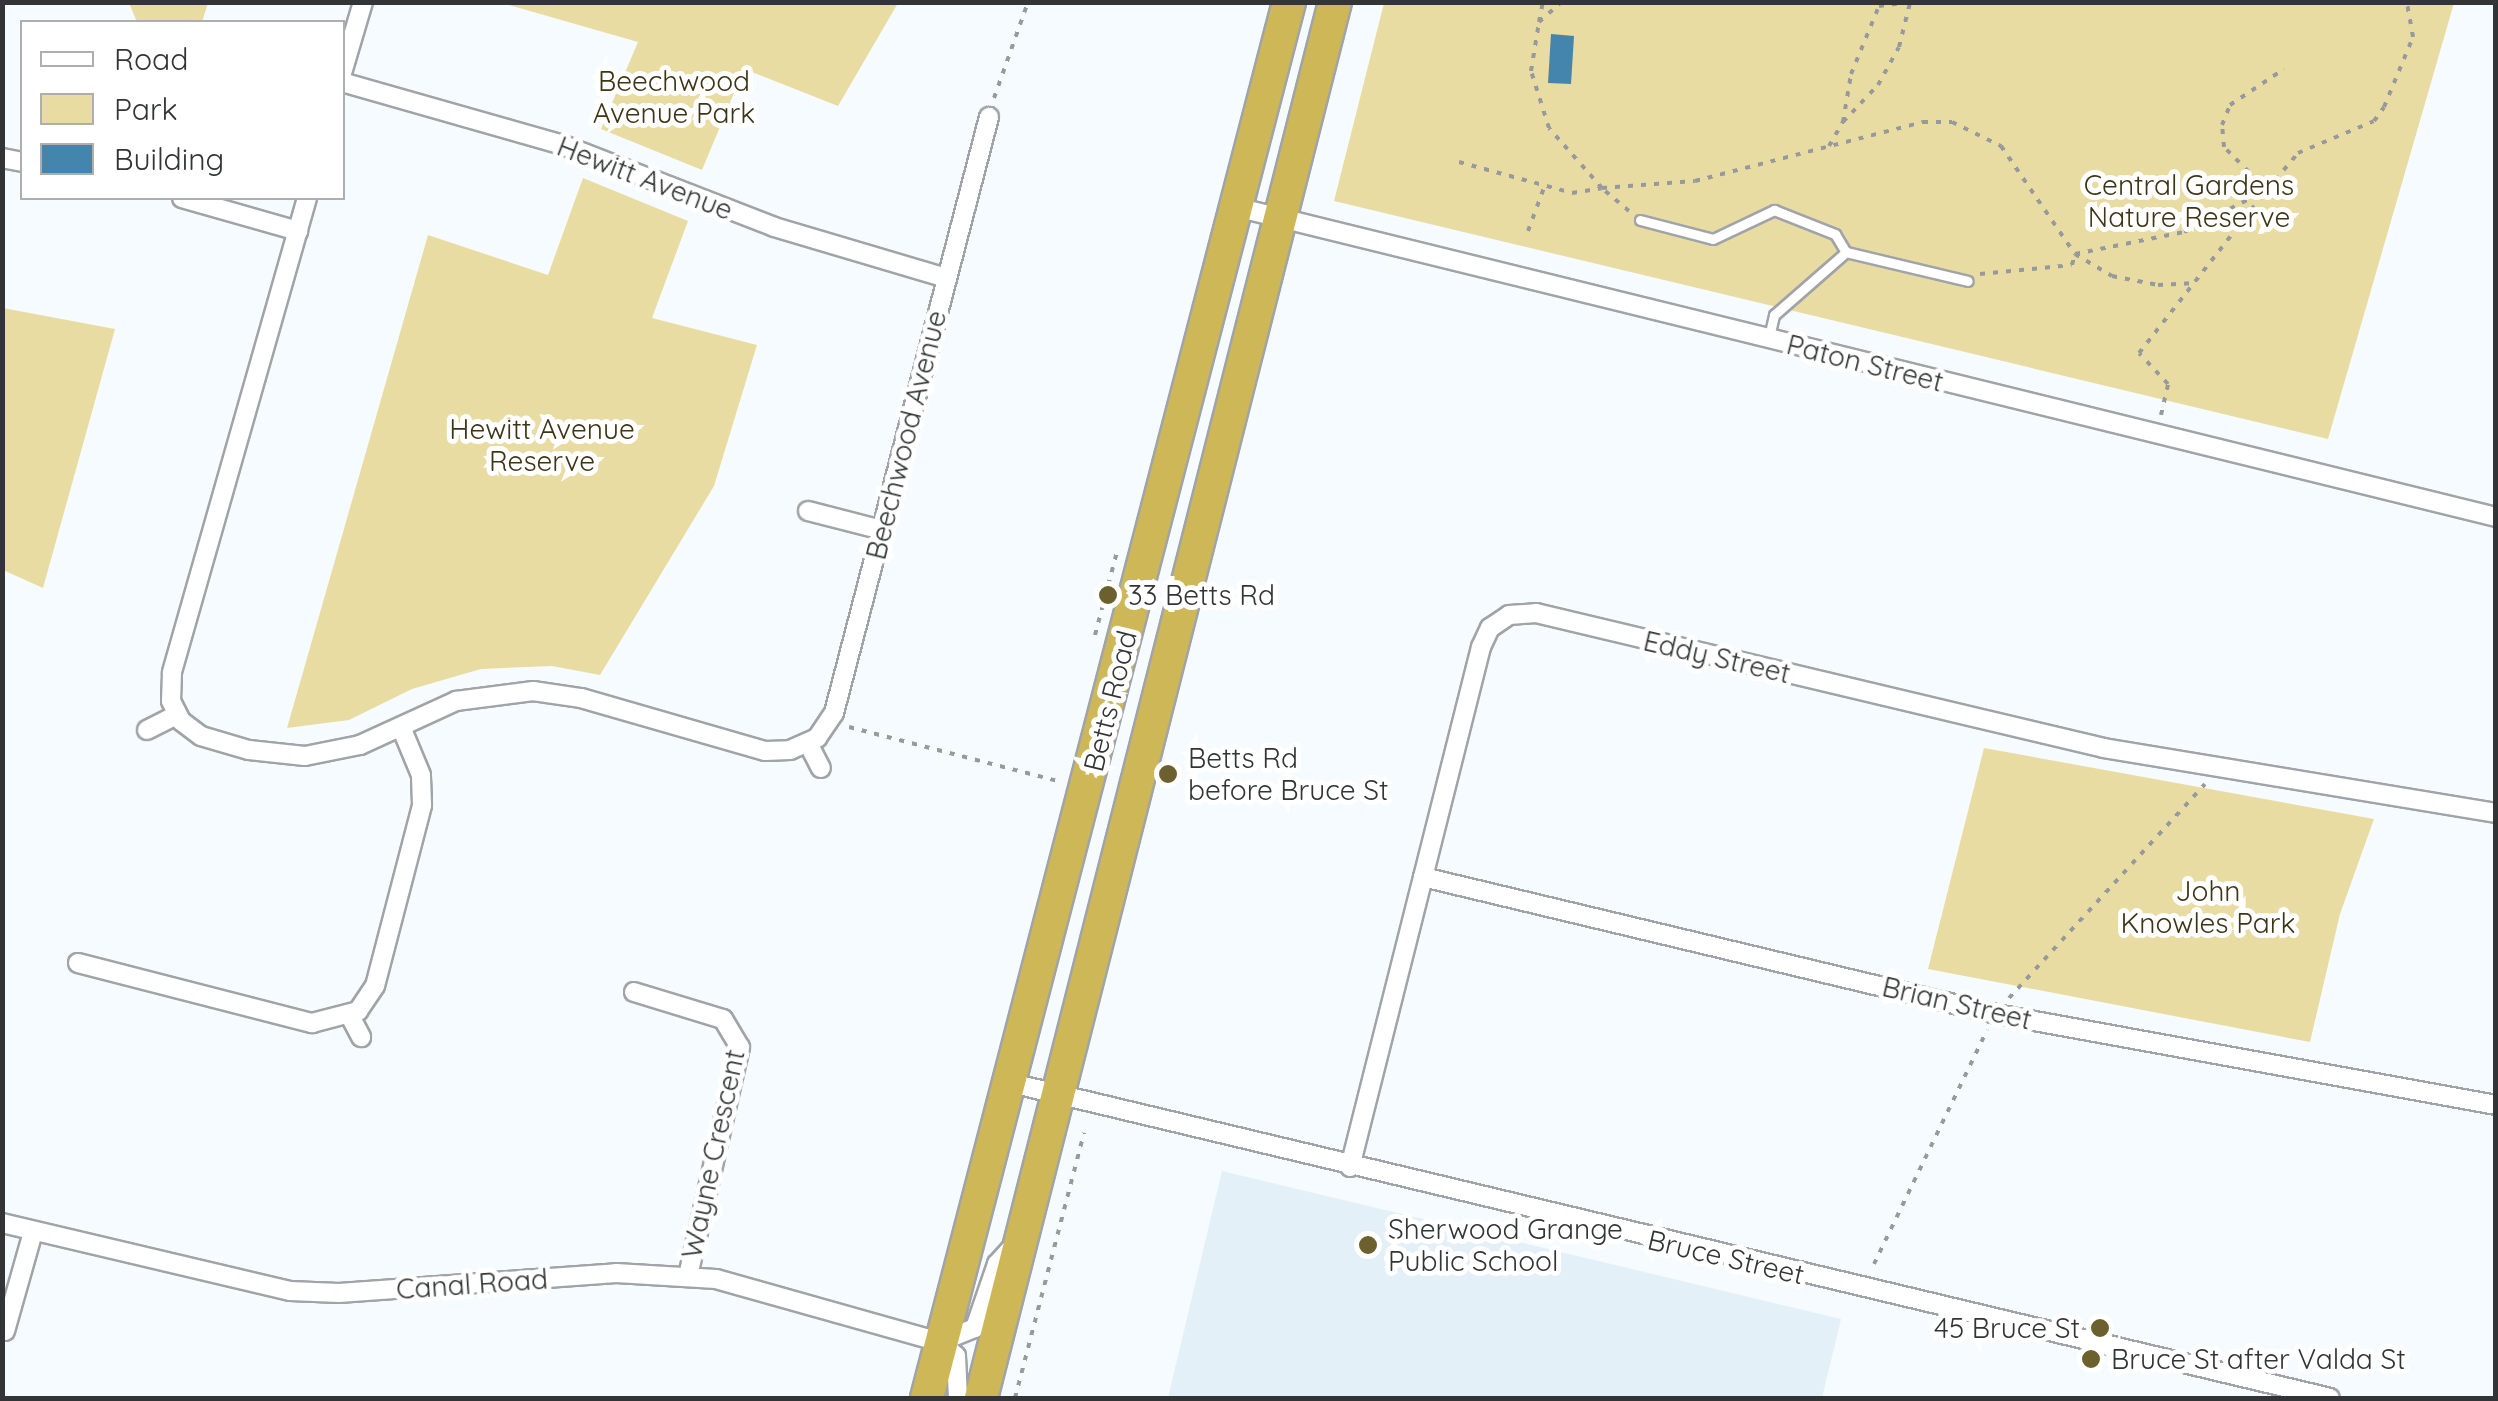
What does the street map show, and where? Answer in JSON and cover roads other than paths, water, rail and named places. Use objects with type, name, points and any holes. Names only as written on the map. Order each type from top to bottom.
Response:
[{"type":"highway","name":"Betts Road","points":[[926,1398],[1290,2]]},
{"type":"highway","name":"Betts Road","points":[[981,1398],[1335,2]]},
{"type":"street","points":[[345,64],[363,2]]},
{"type":"street","name":"Hewitt Avenue","points":[[345,83],[564,145],[752,220],[946,278]]},
{"type":"street","name":"Beechwood Avenue","points":[[808,744],[830,722],[989,117]]},
{"type":"street","points":[[189,200],[298,231]]},
{"type":"street","points":[[306,200],[172,673],[176,715],[201,736],[287,755],[346,750],[456,701],[533,692],[582,698],[765,750],[808,744],[821,768]]},
{"type":"street","name":"Paton Street","points":[[1236,207],[2496,517]]},
{"type":"street","points":[[808,511],[882,530]]},
{"type":"street","name":"Eddy Street","points":[[1350,1166],[1484,636],[1518,612],[2064,740],[2496,812]]},
{"type":"street","points":[[147,730],[176,715]]},
{"type":"street","points":[[78,963],[312,1024],[350,1016],[376,986],[421,814],[421,775],[401,727]]},
{"type":"street","name":"Brian Street","points":[[1423,877],[1996,1014],[2496,1104]]},
{"type":"street","name":"Wayne Crescent","points":[[634,992],[715,1015],[743,1028],[688,1276]]},
{"type":"street","points":[[350,1016],[362,1037]]},
{"type":"street","name":"Bruce Street","points":[[1007,1082],[2330,1398]]},
{"type":"street","name":"Canal Road","points":[[2,1223],[290,1291],[339,1294],[616,1273],[688,1276],[940,1342]]},
{"type":"street","points":[[4,1331],[33,1232]]},
{"type":"street","points":[[958,1398],[956,1356],[940,1342],[975,1328],[997,1264],[1022,1237]]},
{"type":"lane","points":[[1640,220],[1714,238],[1774,210],[1835,234],[1846,252],[1968,281]]},
{"type":"lane","points":[[1768,340],[1774,315],[1846,252]]},
{"type":"place","name":"33 Betts Rd","points":[[1108,595]]},
{"type":"place","name":"Betts Rd before Bruce St","points":[[1168,774]]},
{"type":"place","name":"Sherwood Grange Public School","points":[[1368,1245]]},
{"type":"place","name":"45 Bruce St","points":[[2100,1328]]},
{"type":"place","name":"Bruce St after Valda St","points":[[2091,1359]]},
{"type":"park label","name":"Beechwood Avenue Park","points":[[674,97]]},
{"type":"park label","name":"Central Gardens Nature Reserve","points":[[2189,201]]},
{"type":"park label","name":"Hewitt Avenue Reserve","points":[[542,445]]},
{"type":"park label","name":"John Knowles Park","points":[[2208,907]]}]
